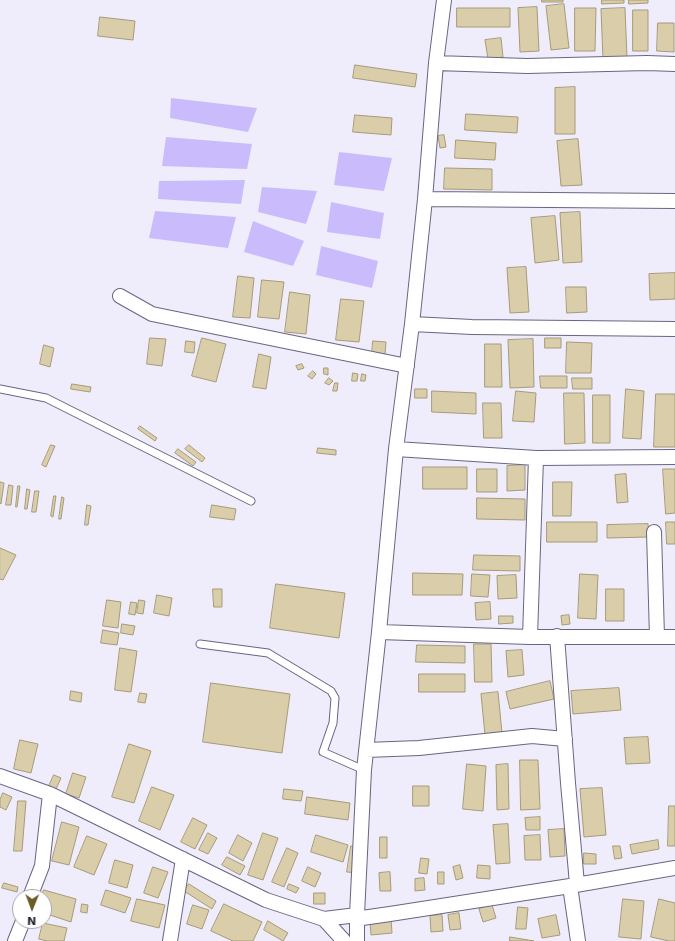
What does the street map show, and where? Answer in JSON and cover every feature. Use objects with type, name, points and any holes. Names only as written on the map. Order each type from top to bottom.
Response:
[{"type":"street","points":[[357,941],[364,770],[379,632],[396,449],[412,324],[425,199],[436,63],[444,0]]},
{"type":"street","points":[[436,63],[527,66],[647,63],[675,64]]},
{"type":"street","points":[[425,199],[675,201]]},
{"type":"street","points":[[120,296],[152,314],[407,366]]},
{"type":"street","points":[[412,324],[472,327],[675,328]]},
{"type":"street","points":[[396,449],[536,458],[675,457]]},
{"type":"street","points":[[530,637],[536,458]]},
{"type":"street","points":[[654,532],[656,637]]},
{"type":"street","points":[[379,632],[530,637],[675,637]]},
{"type":"street","points":[[557,636],[578,941]]},
{"type":"street","points":[[366,750],[419,748],[532,736],[565,739]]},
{"type":"street","points":[[0,776],[50,794],[266,900],[324,919],[357,915],[362,918],[675,868]]},
{"type":"street","points":[[33,889],[42,866],[50,794]]},
{"type":"street","points":[[170,941],[183,859]]},
{"type":"street","points":[[324,919],[344,941]]},
{"type":"street","points":[[15,941],[20,929]]},
{"type":"lane","points":[[0,389],[46,398],[251,501]]},
{"type":"lane","points":[[200,644],[268,654],[331,691],[335,698],[333,723],[323,752],[364,770]]},
{"type":"shaded area","points":[[171,98],[257,108],[248,132],[170,118]]},
{"type":"shaded area","points":[[166,137],[252,144],[247,169],[162,166]]},
{"type":"shaded area","points":[[339,152],[392,158],[384,191],[334,185]]},
{"type":"shaded area","points":[[245,180],[241,204],[158,199],[159,181]]},
{"type":"shaded area","points":[[262,187],[317,191],[306,224],[258,212]]},
{"type":"shaded area","points":[[331,202],[384,213],[380,239],[327,232]]},
{"type":"shaded area","points":[[155,211],[236,217],[228,248],[149,238]]},
{"type":"shaded area","points":[[253,221],[304,241],[293,266],[244,252]]},
{"type":"shaded area","points":[[321,246],[378,261],[372,288],[316,275]]},
{"type":"building","points":[[542,0],[563,0],[563,2],[542,2]]},
{"type":"building","points":[[602,0],[624,0],[624,3],[602,4]]},
{"type":"building","points":[[629,0],[648,0],[648,3],[629,4]]},
{"type":"building","points":[[564,4],[569,48],[551,50],[546,6]]},
{"type":"building","points":[[537,7],[539,51],[520,52],[518,8]]},
{"type":"building","points":[[457,8],[510,8],[510,27],[457,27]]},
{"type":"building","points":[[575,8],[596,8],[595,51],[575,51]]},
{"type":"building","points":[[625,8],[627,58],[603,59],[601,9]]},
{"type":"building","points":[[633,10],[648,10],[648,51],[633,51]]},
{"type":"building","points":[[100,17],[135,21],[133,40],[98,36]]},
{"type":"building","points":[[658,23],[674,23],[674,52],[657,51]]},
{"type":"building","points":[[501,38],[503,57],[488,59],[485,40]]},
{"type":"building","points":[[355,65],[417,74],[415,87],[353,78]]},
{"type":"building","points":[[575,87],[575,134],[555,134],[555,88]]},
{"type":"building","points":[[466,114],[518,117],[517,133],[465,130]]},
{"type":"building","points":[[355,115],[392,118],[391,135],[353,132]]},
{"type":"building","points":[[444,135],[446,147],[440,148],[438,136]]},
{"type":"building","points":[[578,139],[582,185],[561,186],[557,141]]},
{"type":"building","points":[[456,140],[496,143],[495,160],[455,158]]},
{"type":"building","points":[[445,168],[492,169],[492,190],[444,189]]},
{"type":"building","points":[[580,212],[582,262],[563,263],[560,213]]},
{"type":"building","points":[[555,216],[559,260],[535,263],[531,218]]},
{"type":"building","points":[[526,267],[529,312],[510,313],[507,268]]},
{"type":"building","points":[[675,273],[675,299],[650,300],[649,274]]},
{"type":"building","points":[[238,276],[254,278],[250,318],[233,317]]},
{"type":"building","points":[[262,280],[284,282],[279,319],[258,317]]},
{"type":"building","points":[[566,287],[586,287],[587,312],[567,313]]},
{"type":"building","points":[[290,292],[310,295],[306,334],[285,332]]},
{"type":"building","points":[[341,299],[364,301],[359,342],[336,340]]},
{"type":"building","points":[[150,338],[166,339],[162,366],[147,364]]},
{"type":"building","points":[[202,338],[226,344],[216,382],[192,376]]},
{"type":"building","points":[[545,338],[561,338],[561,348],[545,348]]},
{"type":"building","points":[[533,339],[534,387],[510,388],[508,340]]},
{"type":"building","points":[[186,341],[195,342],[194,353],[185,352]]},
{"type":"building","points":[[373,341],[386,342],[385,355],[372,354]]},
{"type":"building","points":[[567,342],[592,343],[591,373],[566,373]]},
{"type":"building","points":[[485,344],[501,344],[502,387],[485,387]]},
{"type":"building","points":[[44,345],[54,348],[50,367],[40,364]]},
{"type":"building","points":[[259,354],[271,357],[266,389],[253,387]]},
{"type":"building","points":[[302,364],[304,368],[298,370],[296,366]]},
{"type":"building","points":[[324,368],[328,368],[328,375],[324,374]]},
{"type":"building","points":[[313,371],[316,374],[312,379],[308,376]]},
{"type":"building","points":[[353,373],[358,374],[357,381],[352,381]]},
{"type":"building","points":[[362,374],[366,375],[365,381],[361,381]]},
{"type":"building","points":[[540,376],[567,376],[567,388],[541,388]]},
{"type":"building","points":[[329,378],[333,381],[329,385],[325,383]]},
{"type":"building","points":[[572,378],[592,378],[592,389],[573,389]]},
{"type":"building","points":[[335,383],[338,383],[337,391],[333,391]]},
{"type":"building","points":[[72,384],[91,387],[90,392],[71,389]]},
{"type":"building","points":[[415,389],[427,389],[427,398],[415,398]]},
{"type":"building","points":[[626,389],[644,391],[641,439],[623,438]]},
{"type":"building","points":[[432,391],[476,393],[476,414],[432,412]]},
{"type":"building","points":[[516,391],[536,393],[534,422],[513,421]]},
{"type":"building","points":[[564,393],[584,393],[585,443],[565,444]]},
{"type":"building","points":[[656,394],[675,394],[675,447],[654,447]]},
{"type":"building","points":[[593,395],[610,395],[610,443],[593,443]]},
{"type":"building","points":[[483,403],[501,403],[502,438],[484,438]]},
{"type":"building","points":[[140,426],[157,438],[155,441],[138,429]]},
{"type":"building","points":[[51,445],[55,446],[46,467],[42,465]]},
{"type":"building","points":[[189,445],[205,458],[202,462],[185,449]]},
{"type":"building","points":[[318,448],[336,450],[336,455],[317,453]]},
{"type":"building","points":[[178,449],[196,462],[193,466],[175,453]]},
{"type":"building","points":[[525,465],[525,490],[507,491],[507,466]]},
{"type":"building","points":[[423,467],[467,467],[467,489],[423,489]]},
{"type":"building","points":[[477,469],[497,469],[497,492],[477,492]]},
{"type":"building","points":[[663,469],[675,469],[675,513],[666,514]]},
{"type":"building","points":[[626,474],[628,502],[617,503],[615,475]]},
{"type":"building","points":[[0,482],[4,483],[1,504],[0,503]]},
{"type":"building","points":[[553,482],[572,482],[571,516],[553,516]]},
{"type":"building","points":[[9,485],[13,486],[11,505],[6,505]]},
{"type":"building","points":[[18,486],[20,486],[16,507]]},
{"type":"building","points":[[27,489],[30,490],[27,509],[25,509]]},
{"type":"building","points":[[35,491],[39,491],[36,512],[32,512]]},
{"type":"building","points":[[54,496],[56,496],[53,517],[51,516]]},
{"type":"building","points":[[62,497],[64,498],[61,519],[59,519]]},
{"type":"building","points":[[477,498],[525,499],[525,520],[477,519]]},
{"type":"building","points":[[87,505],[91,506],[88,525],[85,525]]},
{"type":"building","points":[[212,505],[236,509],[234,520],[210,517]]},
{"type":"building","points":[[547,522],[597,522],[597,542],[547,542]]},
{"type":"building","points":[[666,522],[675,522],[675,544],[667,544]]},
{"type":"building","points":[[648,524],[649,537],[607,538],[607,525]]},
{"type":"building","points":[[0,548],[16,555],[3,580],[0,579]]},
{"type":"building","points":[[474,555],[520,556],[520,571],[473,570]]},
{"type":"building","points":[[413,573],[463,574],[462,595],[413,595]]},
{"type":"building","points":[[472,574],[490,575],[488,597],[471,596]]},
{"type":"building","points":[[580,574],[598,575],[596,619],[578,618]]},
{"type":"building","points":[[516,575],[517,598],[498,599],[497,576]]},
{"type":"building","points":[[276,584],[345,593],[339,638],[270,628]]},
{"type":"building","points":[[213,589],[222,589],[222,607],[214,607]]},
{"type":"building","points":[[606,589],[624,589],[624,621],[606,621]]},
{"type":"building","points":[[157,595],[172,598],[169,616],[154,613]]},
{"type":"building","points":[[107,600],[121,602],[118,628],[103,626]]},
{"type":"building","points":[[139,600],[145,601],[143,614],[137,613]]},
{"type":"building","points":[[131,602],[137,603],[135,615],[129,614]]},
{"type":"building","points":[[490,602],[491,619],[476,620],[475,603]]},
{"type":"building","points":[[569,615],[570,624],[562,625],[561,616]]},
{"type":"building","points":[[499,616],[513,616],[513,623],[499,624]]},
{"type":"building","points":[[122,624],[135,626],[133,635],[121,633]]},
{"type":"building","points":[[103,630],[119,633],[117,645],[101,643]]},
{"type":"building","points":[[474,644],[491,644],[492,682],[475,682]]},
{"type":"building","points":[[417,645],[465,646],[465,663],[416,662]]},
{"type":"building","points":[[120,648],[137,651],[131,692],[115,690]]},
{"type":"building","points":[[522,650],[524,675],[508,677],[506,651]]},
{"type":"building","points":[[419,674],[465,674],[465,692],[419,692]]},
{"type":"building","points":[[550,681],[554,699],[510,709],[506,692]]},
{"type":"building","points":[[211,683],[290,694],[282,753],[203,742]]},
{"type":"building","points":[[619,688],[621,710],[573,714],[571,691]]},
{"type":"building","points":[[71,691],[82,693],[81,702],[70,700]]},
{"type":"building","points":[[498,692],[502,733],[485,735],[481,694]]},
{"type":"building","points":[[140,693],[147,694],[145,703],[138,702]]},
{"type":"building","points":[[648,737],[650,763],[626,764],[624,738]]},
{"type":"building","points":[[20,740],[38,744],[31,773],[14,769]]},
{"type":"building","points":[[129,744],[151,751],[134,803],[112,797]]},
{"type":"building","points":[[520,760],[538,760],[540,809],[521,810]]},
{"type":"building","points":[[467,764],[486,766],[483,811],[463,809]]},
{"type":"building","points":[[508,764],[509,809],[497,810],[496,765]]},
{"type":"building","points":[[73,773],[86,777],[79,798],[66,794]]},
{"type":"building","points":[[54,775],[61,778],[56,789],[49,786]]},
{"type":"building","points":[[413,786],[429,786],[429,806],[413,806]]},
{"type":"building","points":[[152,787],[174,795],[160,830],[139,821]]},
{"type":"building","points":[[602,788],[606,835],[584,837],[580,789]]},
{"type":"building","points":[[284,789],[303,791],[301,801],[283,799]]},
{"type":"building","points":[[3,793],[12,797],[6,810],[0,807],[0,800]]},
{"type":"building","points":[[307,797],[350,803],[348,820],[305,814]]},
{"type":"building","points":[[18,801],[26,801],[22,851],[14,851]]},
{"type":"building","points":[[669,806],[675,806],[675,846],[668,846]]},
{"type":"building","points":[[540,817],[540,830],[526,830],[525,818]]},
{"type":"building","points":[[193,818],[207,825],[195,849],[181,842]]},
{"type":"building","points":[[62,822],[79,827],[69,865],[52,861]]},
{"type":"building","points":[[508,824],[510,863],[496,864],[493,825]]},
{"type":"building","points":[[564,829],[565,856],[550,857],[548,830]]},
{"type":"building","points":[[208,833],[217,838],[208,854],[199,850]]},
{"type":"building","points":[[263,833],[278,838],[263,880],[248,875]]},
{"type":"building","points":[[238,835],[252,843],[243,861],[229,853]]},
{"type":"building","points":[[316,835],[348,845],[343,862],[311,852]]},
{"type":"building","points":[[540,835],[541,860],[525,860],[524,836]]},
{"type":"building","points":[[87,836],[107,844],[94,875],[74,867]]},
{"type":"building","points":[[380,837],[387,837],[387,858],[380,858]]},
{"type":"building","points":[[658,840],[659,849],[632,854],[630,845]]},
{"type":"building","points":[[351,846],[362,848],[359,873],[347,872]]},
{"type":"building","points":[[613,846],[620,846],[622,858],[615,859]]},
{"type":"building","points":[[287,848],[298,853],[284,887],[272,882]]},
{"type":"building","points":[[584,853],[596,854],[596,864],[584,864]]},
{"type":"building","points":[[227,857],[245,866],[240,875],[222,865]]},
{"type":"building","points":[[421,858],[429,859],[427,874],[419,873]]},
{"type":"building","points":[[115,860],[133,865],[127,888],[109,883]]},
{"type":"building","points":[[460,865],[463,878],[456,880],[453,867]]},
{"type":"building","points":[[478,865],[490,866],[490,879],[477,878]]},
{"type":"building","points":[[153,867],[168,872],[158,898],[144,893]]},
{"type":"building","points":[[308,867],[321,873],[315,887],[302,881]]},
{"type":"building","points":[[390,872],[391,891],[380,891],[379,873]]},
{"type":"building","points":[[438,872],[444,872],[444,884],[438,884]]},
{"type":"building","points":[[424,878],[425,890],[415,891],[415,879]]},
{"type":"building","points":[[4,883],[18,887],[18,889],[12,889],[12,891],[2,888]]},
{"type":"building","points":[[189,884],[216,901],[212,909],[184,891]]},
{"type":"building","points":[[289,884],[299,888],[296,893],[287,889]]},
{"type":"building","points":[[106,890],[131,898],[125,913],[101,905]]},
{"type":"building","points":[[52,892],[76,899],[71,922],[52,916]]},
{"type":"building","points":[[314,893],[325,893],[325,904],[314,904]]},
{"type":"building","points":[[137,899],[165,905],[159,928],[131,921]]},
{"type":"building","points":[[623,899],[644,901],[641,939],[619,937]]},
{"type":"building","points":[[659,899],[675,903],[675,941],[651,937]]},
{"type":"building","points":[[82,904],[88,905],[87,913],[81,912]]},
{"type":"building","points":[[224,904],[262,922],[253,941],[233,941],[211,931]]},
{"type":"building","points":[[193,905],[209,910],[202,929],[187,924]]},
{"type":"building","points":[[492,905],[496,918],[483,922],[479,909]]},
{"type":"building","points":[[518,907],[528,908],[526,929],[516,929]]},
{"type":"building","points":[[459,913],[461,929],[450,930],[448,915]]},
{"type":"building","points":[[442,915],[443,931],[431,932],[430,916]]},
{"type":"building","points":[[556,915],[560,935],[542,938],[538,919]]},
{"type":"building","points":[[391,919],[392,933],[371,935],[370,922]]},
{"type":"building","points":[[268,921],[288,933],[283,941],[264,930]]},
{"type":"building","points":[[52,925],[67,928],[64,941],[47,941],[39,939],[42,929],[52,929]]},
{"type":"building","points":[[510,937],[534,941],[510,941]]}]
